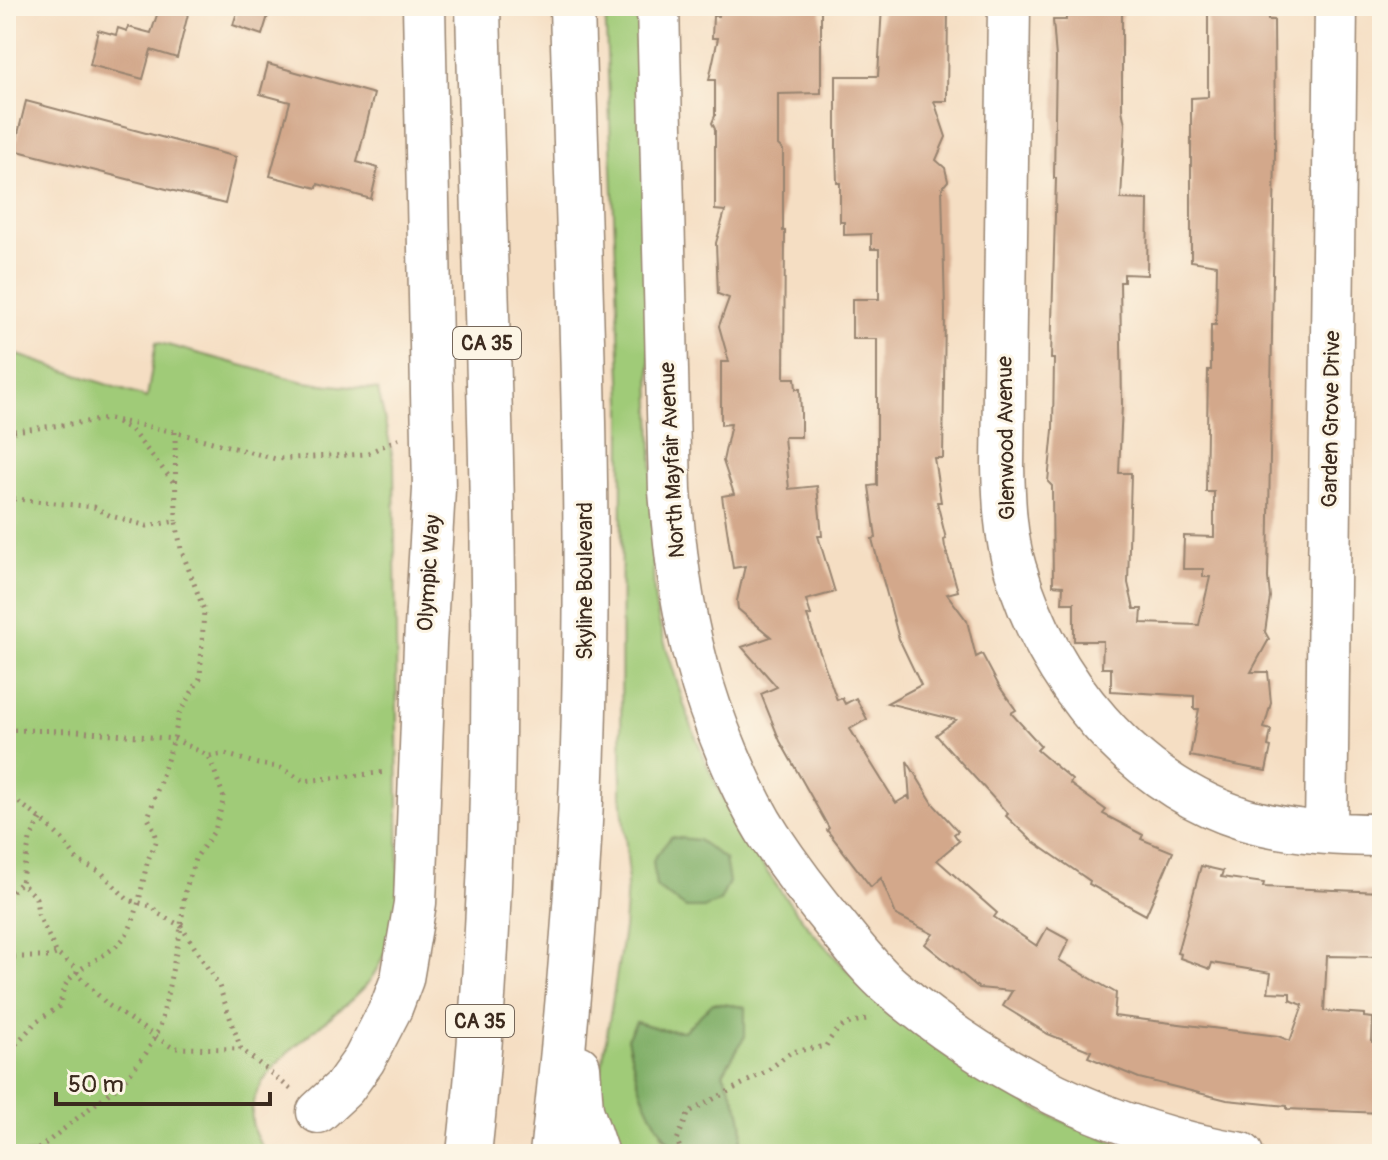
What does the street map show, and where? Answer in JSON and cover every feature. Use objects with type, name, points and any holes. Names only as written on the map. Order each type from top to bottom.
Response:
[{"type":"main road","name":"CA 35","points":[[469,1154],[493,798],[493,638],[478,6]]},
{"type":"main road","name":"Skyline Boulevard","points":[[552,1154],[576,894],[586,602],[572,6]]},
{"type":"main road","points":[[437,1154],[453,1116],[488,887]]},
{"type":"main road","points":[[576,894],[578,1079],[581,1110],[596,1154]]},
{"type":"street","name":"Olympic Way","points":[[318,1112],[344,1088],[379,1033],[402,979],[415,903],[434,489],[424,6]]},
{"type":"street","name":"North Mayfair Avenue","points":[[658,6],[670,491],[675,550],[696,664],[714,719],[768,835],[807,890],[889,985],[954,1037],[1009,1071],[1075,1104],[1137,1129],[1204,1148],[1242,1154]]},
{"type":"street","name":"Glenwood Avenue","points":[[1009,6],[1005,516],[1014,566],[1029,609],[1047,648],[1088,707],[1127,750],[1164,779],[1204,803],[1242,818],[1282,828],[1382,835]]},
{"type":"street","name":"Garden Grove Drive","points":[[1326,833],[1336,6]]},
{"type":"path","points":[[6,432],[109,419],[175,432],[276,459],[366,454],[433,423]]},
{"type":"path","points":[[109,419],[131,430],[175,484]]},
{"type":"path","points":[[6,1055],[37,1021],[60,1006],[64,987],[77,974],[125,937],[138,902],[147,862],[157,846],[156,832],[148,818],[179,714],[200,678],[204,610],[181,549],[176,521],[175,432]]},
{"type":"path","points":[[6,498],[94,507],[111,516],[147,526],[176,521]]},
{"type":"path","points":[[6,730],[77,731],[174,739],[209,756],[225,754],[279,767],[304,781],[369,772],[422,772]]},
{"type":"path","points":[[32,1154],[123,1082],[160,1028],[185,892],[195,859],[215,830],[224,798],[209,756]]},
{"type":"path","points":[[6,793],[41,819],[62,839],[78,861],[101,872],[128,900],[151,906],[181,926],[219,986],[241,1049],[318,1112]]},
{"type":"path","points":[[6,897],[21,882],[30,840],[41,819]]},
{"type":"path","points":[[21,882],[36,898],[38,914],[57,954],[77,969],[77,974],[108,1005],[173,1048],[241,1049]]},
{"type":"path","points":[[6,957],[48,957],[57,954]]},
{"type":"path","points":[[682,1154],[677,1140],[689,1112],[767,1071],[791,1052],[826,1046],[834,1031],[851,1022],[875,1017],[889,985]]},
{"type":"green space","points":[[605,6],[642,6],[654,594],[675,675],[704,758],[744,837],[794,909],[853,976],[919,1034],[992,1084],[1070,1124],[1153,1154],[736,1154],[741,1144],[742,1123],[737,1102],[723,1073],[745,1036],[745,1007],[714,1003],[684,1031],[664,1030],[637,1022],[662,1135],[679,1154],[619,1154],[608,1144],[598,1089],[624,929],[628,867],[621,794],[622,402]]},
{"type":"green space","points":[[156,342],[304,382],[378,390],[394,463],[399,899],[392,933],[367,984],[304,1038],[263,1081],[253,1104],[253,1128],[268,1154],[6,1154],[6,351],[147,398]]},
{"type":"green space","points":[[671,837],[698,840],[725,859],[729,882],[720,901],[704,908],[686,908],[656,887],[653,860]]},
{"type":"green space","points":[[713,1003],[745,1007],[745,1036],[723,1073],[740,1113],[741,1144],[736,1154],[679,1154],[651,1114],[627,1038],[636,1022],[664,1030],[684,1031]]},
{"type":"building","points":[[160,6],[190,6],[177,58],[151,50],[143,79],[90,65],[98,30],[116,35],[118,28],[127,31],[128,27],[151,33]]},
{"type":"building","points":[[239,6],[271,6],[262,35],[233,25]]},
{"type":"building","points":[[720,6],[821,9],[821,93],[778,94],[778,145],[783,150],[785,231],[784,378],[795,378],[796,389],[800,389],[801,414],[801,437],[784,437],[789,489],[817,486],[822,536],[818,536],[835,592],[806,600],[811,615],[807,616],[837,700],[842,698],[845,704],[856,698],[867,719],[850,729],[896,803],[908,796],[910,800],[907,761],[934,805],[958,831],[954,834],[959,841],[937,860],[997,913],[994,917],[1037,946],[1047,928],[1069,940],[1059,960],[1116,993],[1114,1016],[1278,1036],[1290,1041],[1303,1005],[1290,1000],[1290,993],[1268,992],[1271,973],[1212,963],[1210,969],[1180,958],[1181,954],[1177,953],[1201,866],[1223,871],[1221,877],[1264,883],[1263,887],[1382,892],[1382,957],[1327,956],[1324,1011],[1364,1014],[1364,1017],[1373,1018],[1372,1042],[1382,1042],[1382,1113],[1287,1109],[1287,1106],[1227,1100],[1139,1078],[1088,1057],[1091,1051],[1048,1034],[1003,1006],[1012,991],[979,988],[925,944],[933,934],[896,915],[881,878],[871,887],[827,830],[829,828],[780,741],[761,694],[777,687],[742,647],[771,637],[738,609],[745,566],[733,568],[722,496],[734,494],[723,461],[731,424],[721,425],[721,362],[729,362],[719,326],[729,298],[718,294],[716,243],[725,211],[715,210],[715,129],[712,123],[715,116],[715,80],[709,80],[718,38],[712,38],[713,16],[719,16]]},
{"type":"building","points":[[882,6],[948,6],[947,101],[934,101],[946,137],[936,160],[945,168],[948,181],[942,188],[945,311],[943,458],[934,458],[941,502],[937,502],[945,547],[958,591],[947,594],[967,621],[976,657],[982,654],[1016,710],[1011,713],[1041,746],[1037,750],[1072,780],[1070,784],[1106,810],[1103,814],[1143,835],[1141,839],[1173,852],[1146,915],[1089,884],[1090,881],[1031,840],[1006,816],[1008,814],[936,735],[956,720],[887,703],[921,685],[899,639],[872,539],[876,538],[869,486],[877,485],[877,339],[852,339],[852,299],[879,299],[879,249],[871,249],[871,234],[844,235],[844,222],[840,222],[836,146],[836,76],[878,76]]},
{"type":"building","points":[[1066,6],[1122,6],[1122,110],[1125,124],[1121,199],[1148,200],[1147,275],[1124,274],[1124,282],[1120,282],[1122,404],[1119,473],[1131,473],[1128,583],[1134,609],[1142,609],[1141,623],[1199,625],[1210,577],[1203,577],[1203,569],[1183,569],[1184,536],[1214,537],[1214,492],[1206,492],[1208,370],[1211,370],[1211,325],[1216,325],[1217,265],[1191,261],[1191,98],[1208,97],[1208,6],[1268,6],[1268,20],[1274,20],[1270,597],[1265,632],[1269,639],[1251,672],[1268,672],[1271,703],[1264,728],[1271,730],[1268,746],[1271,747],[1266,771],[1190,756],[1199,709],[1194,709],[1194,696],[1111,691],[1111,668],[1102,668],[1103,641],[1074,641],[1074,603],[1062,603],[1063,586],[1053,585],[1052,486],[1048,482],[1053,430],[1054,359],[1051,359],[1056,178],[1053,20],[1066,20]]},
{"type":"building","points":[[268,64],[374,94],[357,162],[378,168],[371,199],[318,184],[317,188],[270,176],[290,102],[260,94]]},
{"type":"building","points":[[26,101],[236,157],[225,204],[14,150]]}]
